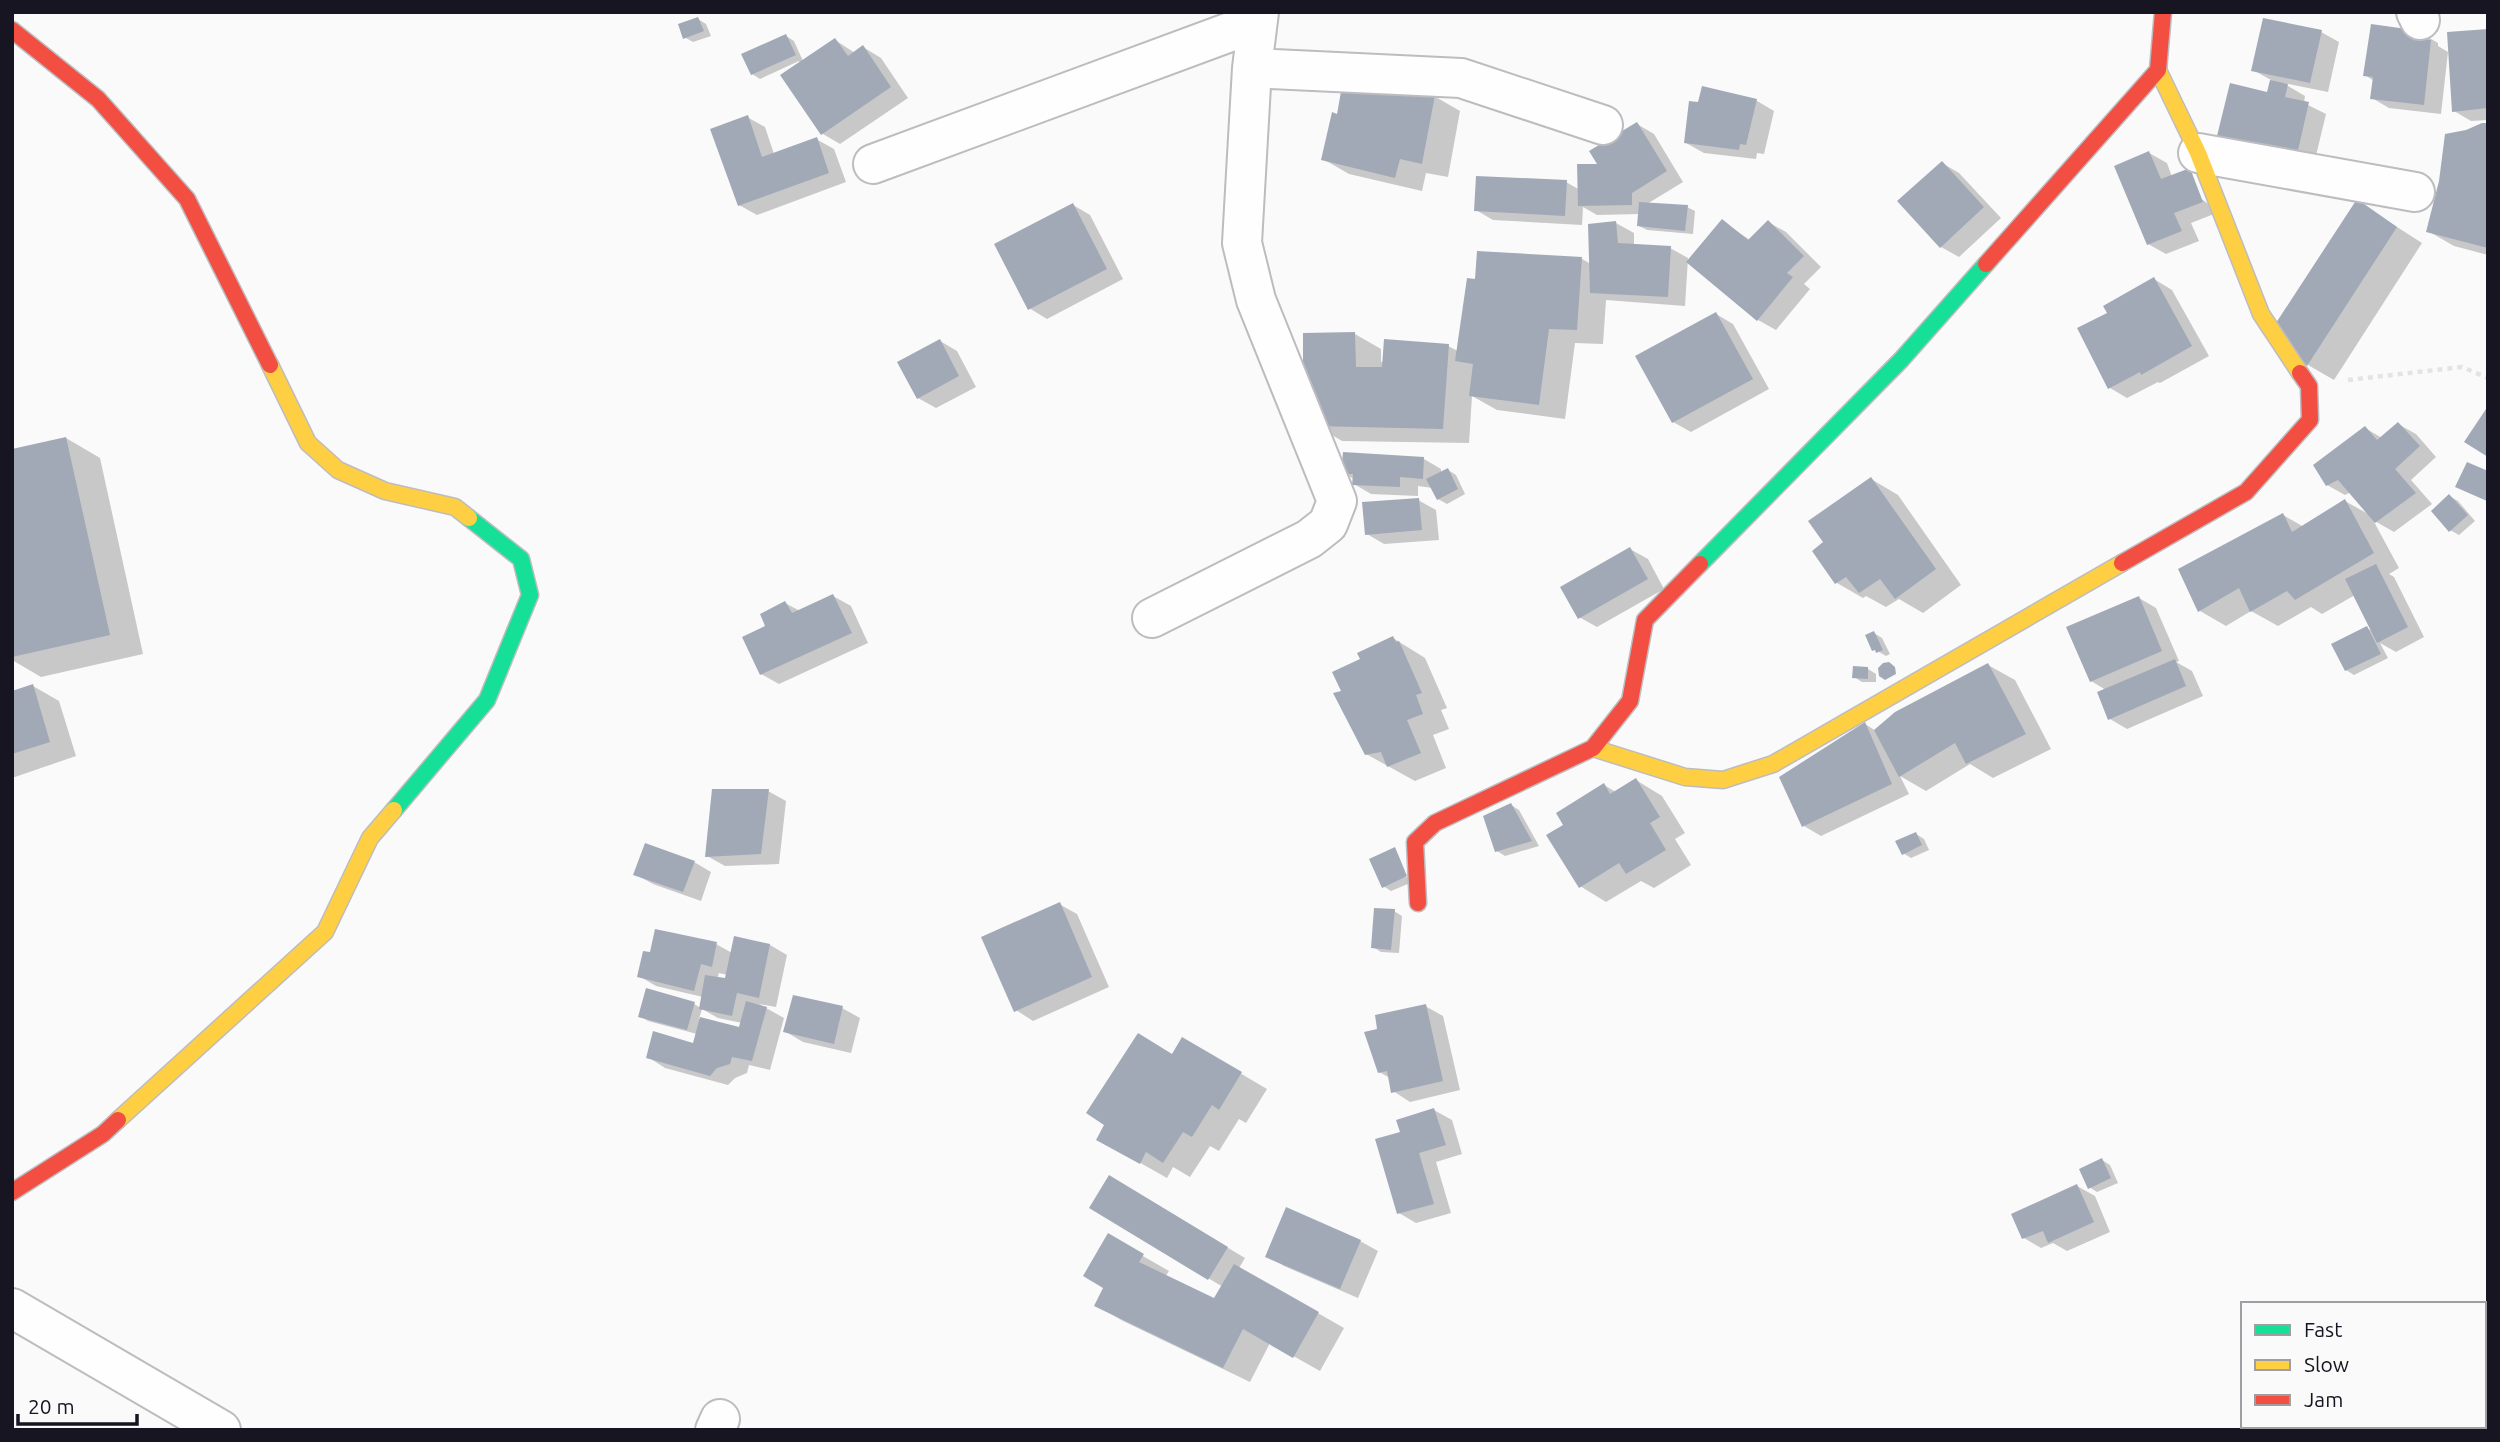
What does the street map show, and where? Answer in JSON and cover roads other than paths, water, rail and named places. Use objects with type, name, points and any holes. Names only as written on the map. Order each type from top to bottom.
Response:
[{"type":"street","points":[[1593,748],[1685,777],[1723,780],[1773,764],[2246,492],[2310,420],[2309,386],[2261,314],[2198,153],[2158,69],[2163,12]]},
{"type":"street","points":[[873,164],[1258,17],[1252,68],[1242,243],[1256,300],[1337,500],[1328,523],[1310,539],[1152,618]]},
{"type":"street","points":[[12,30],[98,99],[187,199],[307,443],[338,470],[385,491],[455,508],[521,559],[530,595],[487,701],[370,838],[325,932],[103,1134],[12,1192]]},
{"type":"street","points":[[1252,68],[1461,78],[1603,125]]},
{"type":"street","points":[[1419,903],[1415,842],[1435,823],[1593,748],[1630,701],[1645,620],[1901,360],[2158,69]]},
{"type":"street","points":[[2198,153],[2415,192]]},
{"type":"street","points":[[12,1308],[221,1430]]}]
